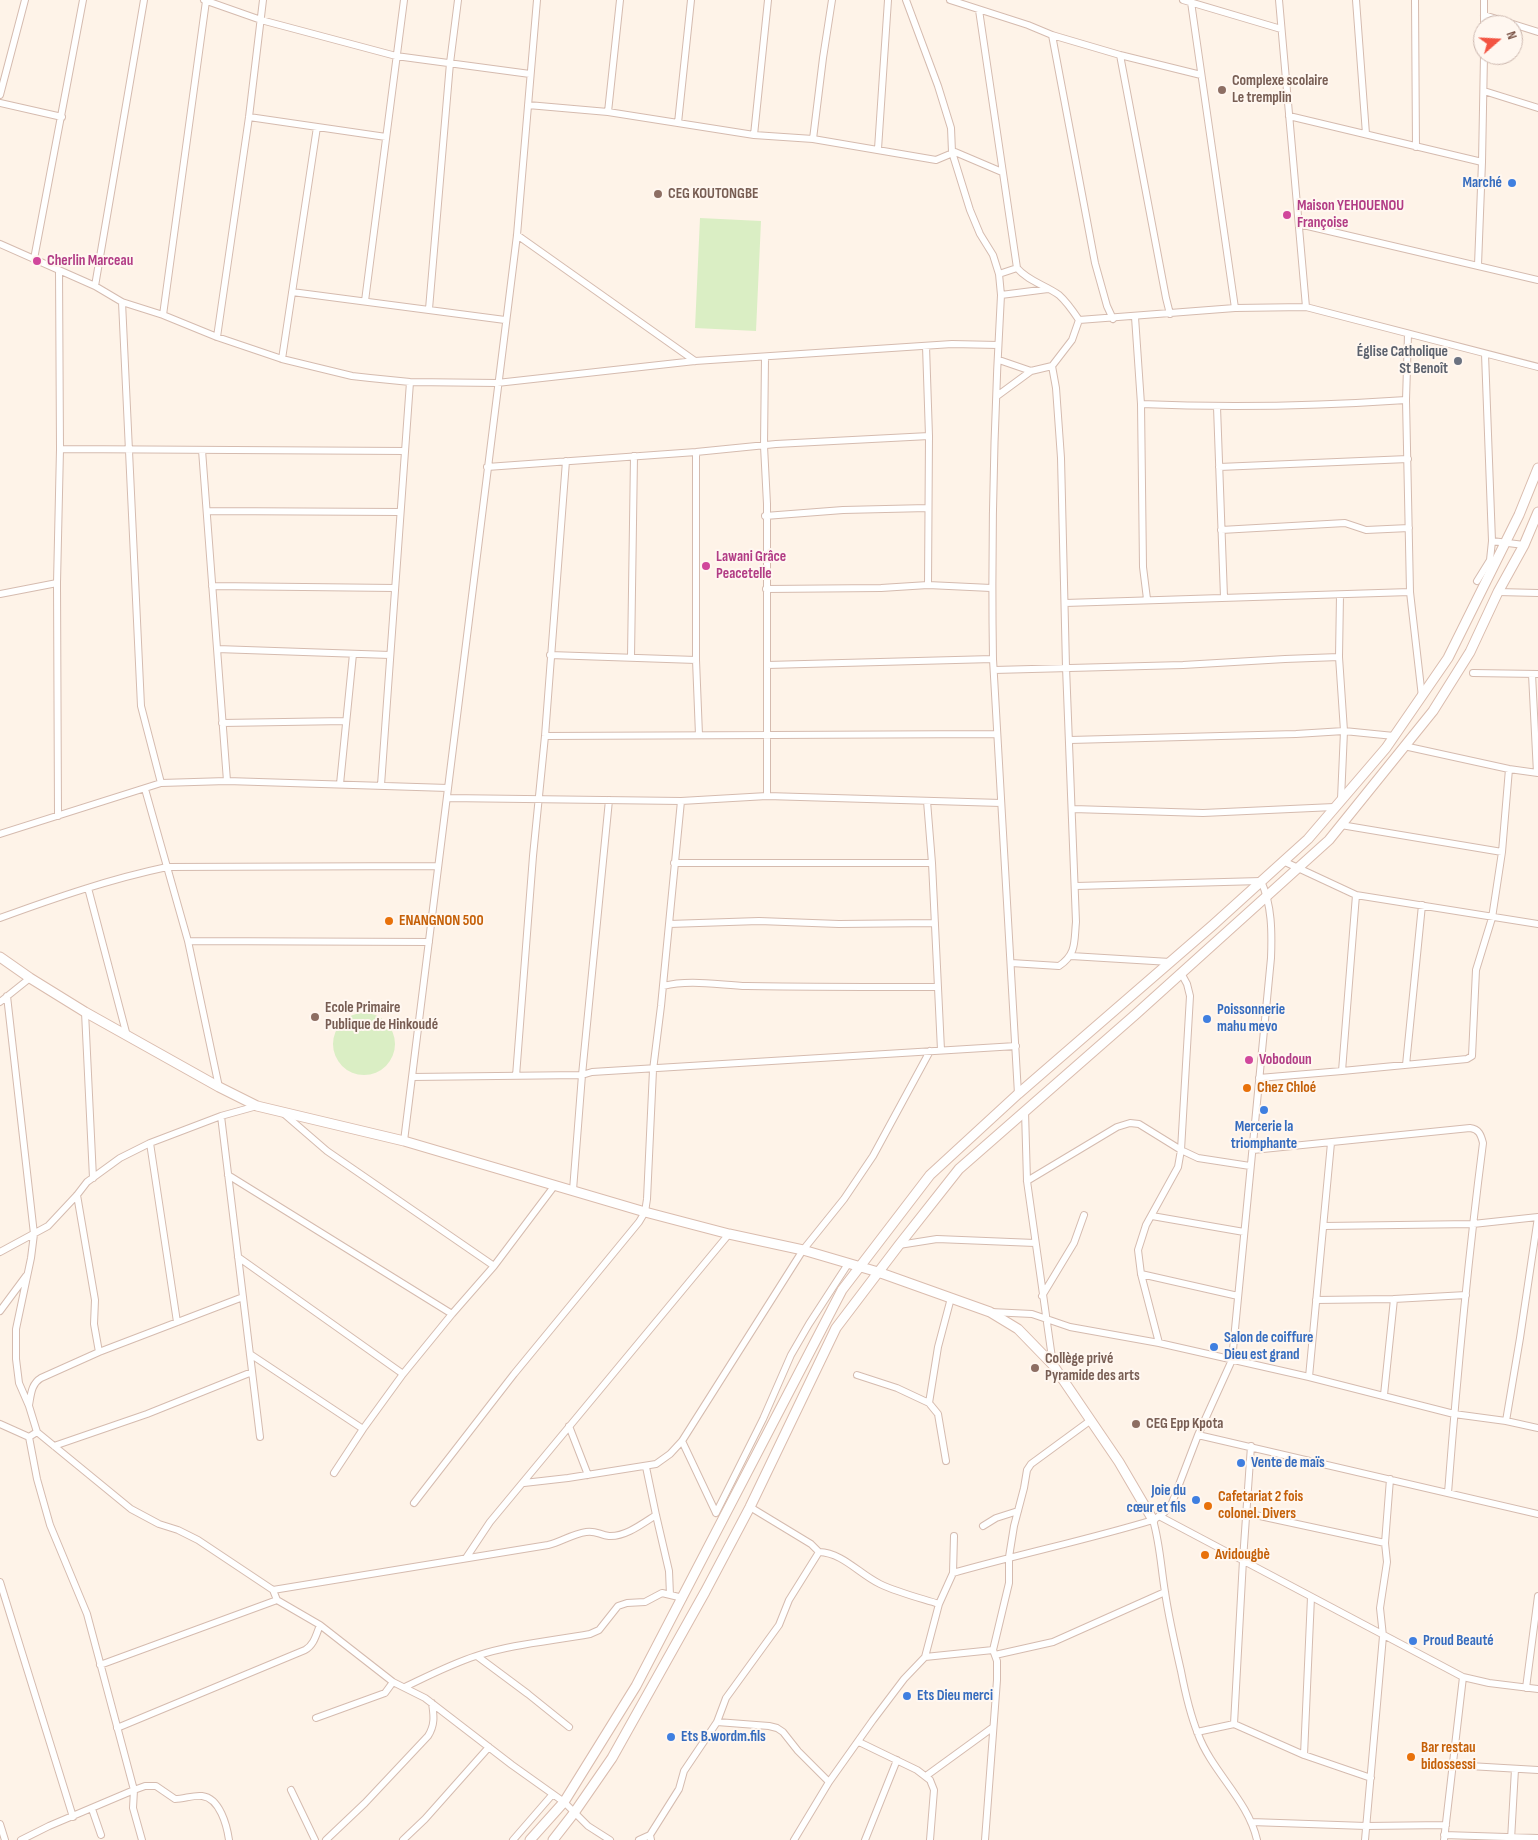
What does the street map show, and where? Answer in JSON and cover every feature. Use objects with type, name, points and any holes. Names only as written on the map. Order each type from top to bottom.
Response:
[{"type":"main road","points":[[530,1840],[564,1802],[636,1686],[842,1290],[930,1174],[1283,861],[1308,838],[1342,799],[1394,736],[1448,658],[1505,543],[1538,468]]},
{"type":"main road","points":[[553,1840],[612,1758],[705,1592],[750,1507],[836,1328],[958,1169],[1329,840],[1433,710],[1470,652],[1498,592],[1534,530],[1538,512]]},
{"type":"main road","points":[[0,957],[85,1012],[219,1087],[257,1106],[404,1141],[645,1212],[729,1234],[803,1250],[878,1272],[990,1312],[1018,1329],[1053,1365],[1156,1518]]},
{"type":"street","points":[[0,95],[25,0]]},
{"type":"street","points":[[34,258],[83,0]]},
{"type":"street","points":[[95,286],[144,0]]},
{"type":"street","points":[[217,337],[249,117],[263,0]]},
{"type":"street","points":[[365,301],[404,0]]},
{"type":"street","points":[[429,309],[450,63],[458,0]]},
{"type":"street","points":[[404,1141],[497,383],[517,235],[537,0]]},
{"type":"street","points":[[608,112],[620,0]]},
{"type":"street","points":[[678,123],[691,0]]},
{"type":"street","points":[[754,135],[768,0]]},
{"type":"street","points":[[813,139],[832,0]]},
{"type":"street","points":[[878,149],[888,0]]},
{"type":"street","points":[[906,0],[938,86],[951,128],[952,152],[970,210],[980,234],[993,255],[999,274],[1001,294],[993,492],[992,659],[998,734],[1018,1094]]},
{"type":"street","points":[[950,0],[967,3],[979,10],[1028,25],[1052,35],[1120,55],[1201,75]]},
{"type":"street","points":[[1183,0],[1281,30]]},
{"type":"street","points":[[1279,0],[1306,307]]},
{"type":"street","points":[[1356,0],[1366,134]]},
{"type":"street","points":[[1415,0],[1416,147]]},
{"type":"street","points":[[1484,0],[1484,15]]},
{"type":"street","points":[[163,315],[205,1],[261,20],[396,56],[530,74]]},
{"type":"street","points":[[1191,2],[1234,308]]},
{"type":"street","points":[[979,10],[1017,268],[1023,275],[1065,301],[1079,320]]},
{"type":"street","points":[[1523,27],[1538,32]]},
{"type":"street","points":[[1052,35],[1095,263],[1106,306],[1113,319]]},
{"type":"street","points":[[1120,55],[1170,314]]},
{"type":"street","points":[[1478,265],[1484,65]]},
{"type":"street","points":[[1484,91],[1538,108]]},
{"type":"street","points":[[0,103],[62,117]]},
{"type":"street","points":[[528,105],[608,112],[754,135],[813,139],[936,160],[952,152],[958,152],[1002,172]]},
{"type":"street","points":[[1289,116],[1482,162]]},
{"type":"street","points":[[249,117],[386,137]]},
{"type":"street","points":[[282,360],[317,127]]},
{"type":"street","points":[[1299,224],[1538,280]]},
{"type":"street","points":[[517,235],[695,360]]},
{"type":"street","points":[[0,244],[95,286],[122,302],[163,315],[282,360],[352,376],[410,382],[497,383],[695,360],[952,344],[998,345]]},
{"type":"street","points":[[999,274],[1017,268]]},
{"type":"street","points":[[58,816],[56,583],[60,449],[59,270]]},
{"type":"street","points":[[1001,294],[1048,289]]},
{"type":"street","points":[[292,292],[505,320]]},
{"type":"street","points":[[122,302],[141,706],[161,783]]},
{"type":"street","points":[[1079,320],[1113,319],[1234,308],[1306,307],[1538,368]]},
{"type":"street","points":[[1135,317],[1141,404],[1143,567],[1146,599]]},
{"type":"street","points":[[997,396],[1030,371],[1052,366],[1072,340],[1079,320]]},
{"type":"street","points":[[1408,334],[1406,400],[1410,592],[1422,698]]},
{"type":"street","points":[[926,346],[929,436],[928,585]]},
{"type":"street","points":[[1477,581],[1491,555],[1492,541],[1485,354]]},
{"type":"street","points":[[765,357],[767,796]]},
{"type":"street","points":[[998,360],[1030,371]]},
{"type":"street","points":[[1011,962],[1059,966],[1071,956],[1074,947],[1076,922],[1066,667],[1061,458],[1056,388],[1052,366]]},
{"type":"street","points":[[380,785],[410,382]]},
{"type":"street","points":[[1141,404],[1218,407],[1345,404],[1406,400]]},
{"type":"street","points":[[1218,407],[1224,597]]},
{"type":"street","points":[[487,467],[764,446],[929,436]]},
{"type":"street","points":[[60,449],[405,451]]},
{"type":"street","points":[[202,450],[227,782]]},
{"type":"street","points":[[696,452],[696,660],[700,735]]},
{"type":"street","points":[[631,656],[634,456]]},
{"type":"street","points":[[1219,467],[1408,459]]},
{"type":"street","points":[[516,1076],[566,461]]},
{"type":"street","points":[[765,516],[843,510],[928,508]]},
{"type":"street","points":[[206,511],[400,512]]},
{"type":"street","points":[[1221,530],[1345,523],[1366,530],[1409,528]]},
{"type":"street","points":[[1492,541],[1524,545]]},
{"type":"street","points":[[0,594],[56,583]]},
{"type":"street","points":[[766,589],[881,588],[928,585],[991,588]]},
{"type":"street","points":[[212,586],[395,588]]},
{"type":"street","points":[[1065,603],[1410,592]]},
{"type":"street","points":[[1498,592],[1538,594]]},
{"type":"street","points":[[1340,595],[1339,657],[1344,731],[1342,799]]},
{"type":"street","points":[[217,649],[390,655]]},
{"type":"street","points":[[340,784],[353,654]]},
{"type":"street","points":[[550,655],[631,656],[696,660]]},
{"type":"street","points":[[994,670],[1183,665],[1339,657]]},
{"type":"street","points":[[767,665],[992,659]]},
{"type":"street","points":[[1404,746],[1537,773],[1535,674],[1473,673]]},
{"type":"street","points":[[222,723],[346,722]]},
{"type":"street","points":[[1070,740],[1344,731],[1394,736]]},
{"type":"street","points":[[545,736],[998,734]]},
{"type":"street","points":[[1259,1078],[1467,1059],[1472,1056],[1476,970],[1492,918],[1502,852],[1510,769]]},
{"type":"street","points":[[0,834],[161,783],[227,782],[448,788]]},
{"type":"street","points":[[145,789],[188,941],[219,1087]]},
{"type":"street","points":[[446,798],[681,801],[767,796],[1001,803]]},
{"type":"street","points":[[573,1190],[582,1075],[609,800]]},
{"type":"street","points":[[414,1504],[514,1374],[640,1222],[645,1212],[648,1199],[653,1070],[681,801]]},
{"type":"street","points":[[927,801],[932,863],[941,1050]]},
{"type":"street","points":[[1072,810],[1203,813],[1334,808]]},
{"type":"street","points":[[1341,825],[1502,852]]},
{"type":"street","points":[[1283,861],[1356,895],[1538,924]]},
{"type":"street","points":[[674,863],[932,863]]},
{"type":"street","points":[[0,918],[88,888],[167,867],[438,866]]},
{"type":"street","points":[[953,1573],[1010,1557],[1108,1534],[1156,1518],[1169,1508],[1172,1503],[1198,1435],[1232,1360],[1272,936],[1267,895],[1261,881],[1076,886]]},
{"type":"street","points":[[88,888],[127,1036]]},
{"type":"street","points":[[1342,1071],[1356,895]]},
{"type":"street","points":[[1406,1065],[1422,905]]},
{"type":"street","points":[[669,924],[759,921],[839,924],[935,923]]},
{"type":"street","points":[[188,941],[429,942]]},
{"type":"street","points":[[1071,956],[1170,962]]},
{"type":"street","points":[[1159,1343],[1141,1274],[1138,1250],[1140,1240],[1158,1201],[1178,1167],[1181,1150],[1190,996],[1187,984],[1181,973]]},
{"type":"street","points":[[0,1002],[30,978]]},
{"type":"street","points":[[663,986],[690,982],[746,986],[938,987]]},
{"type":"street","points":[[7,996],[34,1234],[16,1329],[16,1349],[19,1384],[29,1406],[36,1432],[131,1509],[159,1524],[178,1530],[198,1540],[272,1590],[277,1600],[320,1626],[393,1682],[432,1703],[512,1765],[540,1783],[564,1802],[588,1826],[610,1840]]},
{"type":"street","points":[[85,1012],[93,1178]]},
{"type":"street","points":[[412,1077],[582,1075],[592,1072],[653,1070],[1016,1046]]},
{"type":"street","points":[[524,1483],[646,1466],[662,1461],[682,1441],[803,1250],[844,1199],[873,1156],[930,1051]]},
{"type":"street","points":[[0,1252],[48,1226],[87,1182],[120,1158],[150,1143],[221,1116],[257,1106]]},
{"type":"street","points":[[1025,1110],[1027,1181],[1034,1243],[1053,1365]]},
{"type":"street","points":[[282,1112],[327,1151],[494,1266]]},
{"type":"street","points":[[221,1116],[260,1438]]},
{"type":"street","points":[[1027,1181],[1117,1127],[1130,1124],[1139,1124],[1181,1150],[1198,1158],[1250,1166]]},
{"type":"street","points":[[1252,1150],[1475,1128],[1482,1136],[1483,1143],[1473,1224],[1448,1493]]},
{"type":"street","points":[[150,1143],[177,1322]]},
{"type":"street","points":[[1309,1377],[1331,1143]]},
{"type":"street","points":[[228,1175],[452,1314]]},
{"type":"street","points":[[334,1473],[403,1374],[494,1266],[555,1185]]},
{"type":"street","points":[[77,1195],[95,1300],[94,1324],[100,1352]]},
{"type":"street","points":[[1042,1296],[1074,1244],[1084,1215]]},
{"type":"street","points":[[1152,1216],[1244,1232]]},
{"type":"street","points":[[1324,1226],[1473,1224],[1538,1217],[1506,1421]]},
{"type":"street","points":[[466,1558],[490,1522],[729,1234]]},
{"type":"street","points":[[899,1245],[937,1239],[1034,1243]]},
{"type":"street","points":[[238,1257],[403,1374]]},
{"type":"street","points":[[682,1441],[716,1513],[763,1419],[791,1355],[848,1264]]},
{"type":"street","points":[[1141,1274],[1238,1296]]},
{"type":"street","points":[[0,1311],[27,1275]]},
{"type":"street","points":[[1316,1300],[1394,1300],[1466,1294]]},
{"type":"street","points":[[29,1406],[36,1381],[100,1352],[243,1297]]},
{"type":"street","points":[[929,1403],[938,1347],[951,1298]]},
{"type":"street","points":[[1384,1395],[1394,1300]]},
{"type":"street","points":[[990,1312],[1022,1313],[1070,1327],[1159,1343],[1309,1377],[1454,1414],[1506,1421],[1538,1428]]},
{"type":"street","points":[[250,1354],[363,1429]]},
{"type":"street","points":[[54,1446],[147,1414],[252,1372]]},
{"type":"street","points":[[858,1375],[897,1388],[929,1403],[938,1414],[946,1461]]},
{"type":"street","points":[[985,1840],[997,1680],[994,1652],[1009,1583],[1014,1526],[1028,1466],[1091,1420]]},
{"type":"street","points":[[0,1424],[28,1437]]},
{"type":"street","points":[[569,1426],[588,1475]]},
{"type":"street","points":[[28,1437],[36,1432]]},
{"type":"street","points":[[1198,1435],[1538,1514]]},
{"type":"street","points":[[28,1437],[36,1480],[50,1525],[87,1614],[134,1790],[133,1808],[142,1840]]},
{"type":"street","points":[[1234,1724],[1251,1446]]},
{"type":"street","points":[[646,1466],[669,1571],[670,1596]]},
{"type":"street","points":[[1365,1840],[1383,1636],[1380,1608],[1386,1562],[1385,1543],[1390,1479]]},
{"type":"street","points":[[750,1507],[811,1544],[819,1552],[827,1552],[836,1556],[879,1583],[939,1604]]},
{"type":"street","points":[[982,1526],[996,1518],[1018,1511]]},
{"type":"street","points":[[1246,1513],[1385,1543]]},
{"type":"street","points":[[272,1590],[548,1545],[585,1532],[596,1531],[607,1536],[618,1536],[656,1516]]},
{"type":"street","points":[[1156,1518],[1243,1560],[1463,1677],[1538,1689]]},
{"type":"street","points":[[1156,1518],[1165,1592],[1186,1697],[1197,1732],[1211,1762],[1243,1807],[1251,1822],[1257,1840]]},
{"type":"street","points":[[794,1840],[830,1782],[892,1694],[925,1657],[939,1604],[953,1573],[954,1536]]},
{"type":"street","points":[[638,1840],[651,1837],[679,1789],[684,1771],[717,1722],[726,1698],[779,1625],[789,1600],[819,1552]]},
{"type":"street","points":[[0,1582],[73,1817]]},
{"type":"street","points":[[925,1657],[994,1652],[1053,1642],[1165,1592]]},
{"type":"street","points":[[404,1687],[451,1665],[477,1656],[528,1643],[590,1634],[599,1630],[618,1606],[627,1603],[645,1602],[662,1594],[683,1598]]},
{"type":"street","points":[[1526,1688],[1538,1596]]},
{"type":"street","points":[[1304,1755],[1311,1597]]},
{"type":"street","points":[[100,1665],[277,1600]]},
{"type":"street","points":[[117,1728],[305,1650],[313,1642],[320,1626]]},
{"type":"street","points":[[477,1656],[568,1727]]},
{"type":"street","points":[[1463,1677],[1444,1837],[1538,1838]]},
{"type":"street","points":[[316,1718],[385,1692],[393,1682]]},
{"type":"street","points":[[326,1840],[428,1736],[434,1722],[432,1703]]},
{"type":"street","points":[[717,1722],[725,1721],[778,1728],[798,1751],[830,1782]]},
{"type":"street","points":[[1197,1732],[1234,1724],[1304,1755],[1371,1778]]},
{"type":"street","points":[[926,1776],[992,1728]]},
{"type":"street","points":[[859,1742],[897,1760],[930,1780],[934,1790],[930,1840]]},
{"type":"street","points":[[403,1840],[431,1812],[489,1747]]},
{"type":"street","points":[[865,1840],[897,1760]]},
{"type":"street","points":[[1452,1765],[1538,1770]]},
{"type":"street","points":[[1511,1838],[1515,1769]]},
{"type":"street","points":[[21,1840],[145,1786],[156,1786],[175,1799],[203,1796],[211,1800],[222,1814],[229,1840]]},
{"type":"street","points":[[291,1790],[315,1840]]},
{"type":"street","points":[[513,1840],[552,1794]]},
{"type":"street","points":[[92,1809],[101,1835]]},
{"type":"street","points":[[1251,1822],[1366,1826],[1446,1825]]},
{"type":"street","points":[[0,1824],[5,1840]]},
{"type":"green space","points":[[700,218],[761,221],[756,331],[695,328]]},
{"type":"green space","points":[[358,1013],[370,1013],[386,1022],[393,1032],[395,1044],[393,1056],[386,1066],[370,1075],[358,1075],[347,1070],[338,1061],[333,1050],[333,1038],[338,1027],[347,1018]]},
{"type":"place","name":"Complexe scolaire Le tremplin","points":[[1222,90]]},
{"type":"place","name":"Marché","points":[[1512,183]]},
{"type":"place","name":"CEG KOUTONGBE","points":[[658,194]]},
{"type":"place","name":"Maison YEHOUENOU Françoise","points":[[1287,215]]},
{"type":"place","name":"Cherlin Marceau","points":[[37,261]]},
{"type":"place","name":"Église Catholique St Benoît","points":[[1458,361]]},
{"type":"place","name":"Lawani Grâce Peacetelle","points":[[706,566]]},
{"type":"place","name":"ENANGNON 500","points":[[389,921]]},
{"type":"place","name":"Ecole Primaire Publique de Hinkoudé","points":[[315,1017]]},
{"type":"place","name":"Poissonnerie mahu mevo","points":[[1207,1019]]},
{"type":"place","name":"Vobodoun","points":[[1249,1060]]},
{"type":"place","name":"Chez Chloé","points":[[1247,1088]]},
{"type":"place","name":"Mercerie la triomphante","points":[[1264,1110]]},
{"type":"place","name":"Salon de coiffure Dieu est grand","points":[[1214,1347]]},
{"type":"place","name":"Collège privé Pyramide des arts","points":[[1035,1368]]},
{"type":"place","name":"CEG Epp Kpota","points":[[1136,1424]]},
{"type":"place","name":"Vente de maïs","points":[[1241,1463]]},
{"type":"place","name":"Joie du cœur et fils","points":[[1196,1500]]},
{"type":"place","name":"Cafetariat 2 fois colonel. Divers","points":[[1208,1506]]},
{"type":"place","name":"Avidougbè","points":[[1205,1555]]},
{"type":"place","name":"Proud Beauté","points":[[1413,1641]]},
{"type":"place","name":"Ets Dieu merci","points":[[907,1696]]},
{"type":"place","name":"Ets B.wordm.fils","points":[[671,1737]]},
{"type":"place","name":"Bar restau bidossessi","points":[[1411,1757]]}]
